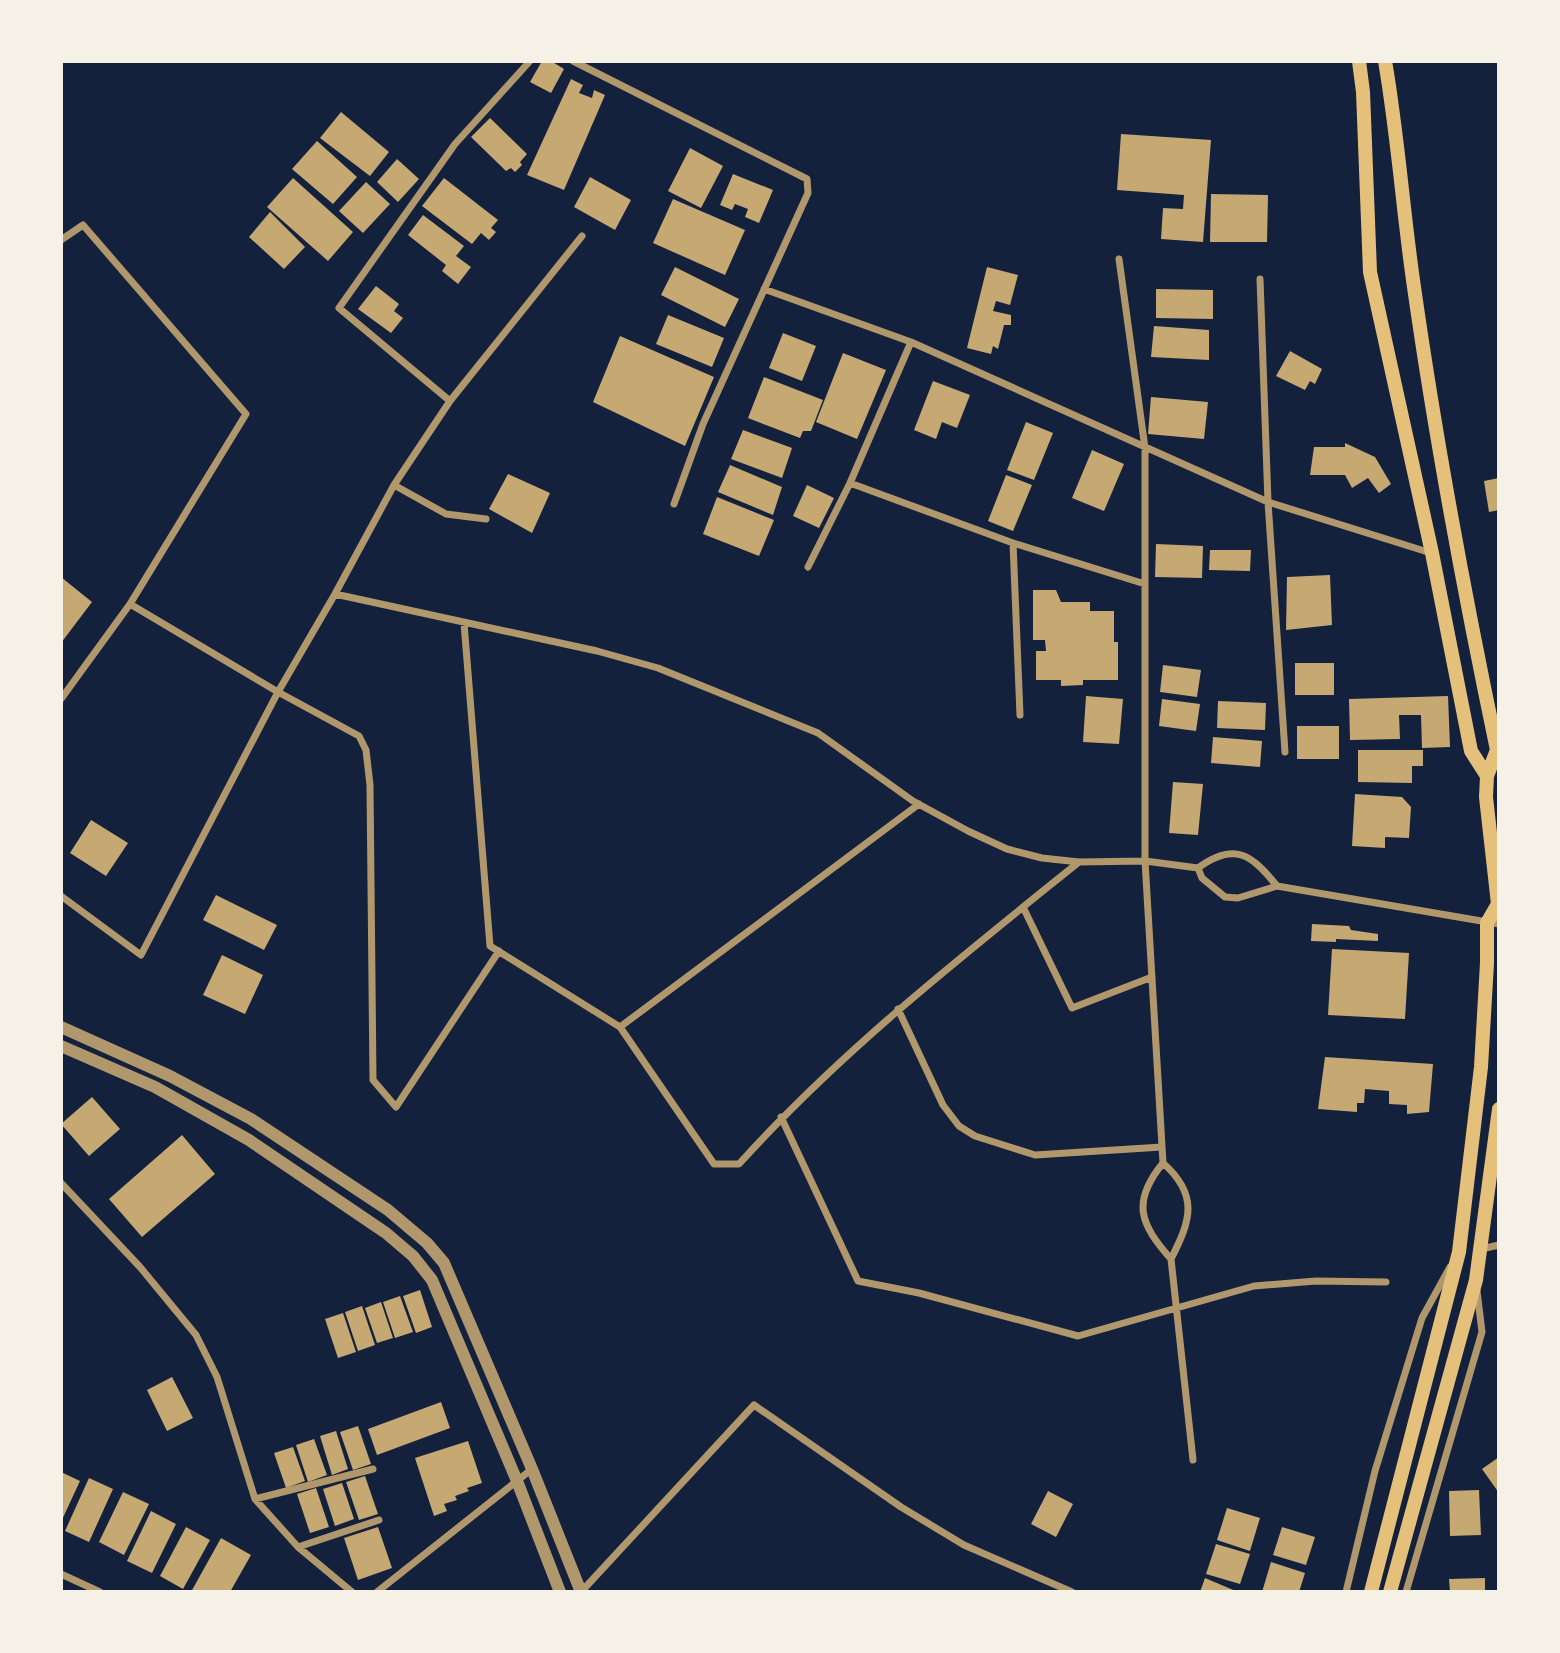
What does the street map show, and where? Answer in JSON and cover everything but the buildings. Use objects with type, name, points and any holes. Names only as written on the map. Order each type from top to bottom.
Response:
[{"type":"main road","points":[[1359,61],[1363,92],[1367,257],[1432,553],[1471,751],[1487,776],[1492,795],[1498,897],[1487,963],[1481,1067],[1459,1252],[1371,1592]]},
{"type":"main road","points":[[1385,61],[1396,123],[1414,285],[1455,547],[1497,750],[1487,776]]},
{"type":"main road","points":[[1390,1592],[1476,1280],[1499,1109]]},
{"type":"street","points":[[450,401],[339,308],[455,144],[530,61]]},
{"type":"street","points":[[573,61],[807,179],[808,192],[703,424],[674,504]]},
{"type":"street","points":[[61,240],[83,225],[246,414],[130,604],[61,699]]},
{"type":"street","points":[[61,896],[141,955],[278,692],[394,485],[450,401],[582,236]]},
{"type":"street","points":[[1119,259],[1145,448],[1145,861],[1163,1163],[1184,1187],[1190,1208],[1184,1233],[1171,1259],[1193,1460]]},
{"type":"street","points":[[1259,279],[1268,502],[1285,752]]},
{"type":"street","points":[[765,289],[911,342],[1268,502],[1432,553]]},
{"type":"street","points":[[808,567],[850,483],[911,342]]},
{"type":"street","points":[[850,483],[1013,543],[1145,584]]},
{"type":"street","points":[[394,485],[446,514],[486,519]]},
{"type":"street","points":[[1013,543],[1020,715]]},
{"type":"street","points":[[335,594],[597,651],[658,668],[818,733],[919,804],[1007,849],[1042,858],[1079,862],[1145,861],[1198,868],[1214,856],[1234,852],[1250,858],[1277,886]]},
{"type":"street","points":[[130,604],[278,692],[359,736],[366,750],[370,785],[373,1080],[396,1107],[499,951]]},
{"type":"street","points":[[464,623],[490,946],[620,1027],[714,1164],[739,1164],[782,1117],[898,1009],[1079,862]]},
{"type":"street","points":[[620,1027],[919,804]]},
{"type":"street","points":[[1198,868],[1202,878],[1225,897],[1238,898],[1277,886],[1493,923]]},
{"type":"street","points":[[1023,907],[1072,1008],[1152,977]]},
{"type":"street","points":[[898,1009],[943,1105],[959,1126],[975,1136],[1035,1155],[1162,1147]]},
{"type":"street","points":[[61,1027],[170,1076],[251,1119],[388,1210],[427,1243],[444,1263],[532,1469],[580,1592],[754,1405],[901,1507],[954,1539],[1072,1592]]},
{"type":"street","points":[[61,1046],[155,1087],[249,1140],[386,1233],[413,1256],[432,1280],[517,1480],[560,1592]]},
{"type":"street","points":[[782,1117],[859,1281],[919,1293],[1078,1336],[1150,1313],[1254,1286],[1315,1281],[1386,1282]]},
{"type":"street","points":[[1163,1163],[1151,1177],[1144,1197],[1143,1219],[1150,1236],[1171,1259]]},
{"type":"street","points":[[61,1182],[140,1267],[196,1335],[217,1377],[255,1499],[298,1547],[352,1592]]},
{"type":"street","points":[[1480,1249],[1499,1245]]},
{"type":"street","points":[[1346,1592],[1375,1471],[1422,1318],[1459,1252]]},
{"type":"street","points":[[1406,1592],[1482,1332],[1476,1280]]},
{"type":"street","points":[[255,1499],[373,1469]]},
{"type":"street","points":[[377,1592],[532,1469]]},
{"type":"street","points":[[298,1547],[379,1520]]},
{"type":"street","points":[[61,1574],[100,1592]]}]
